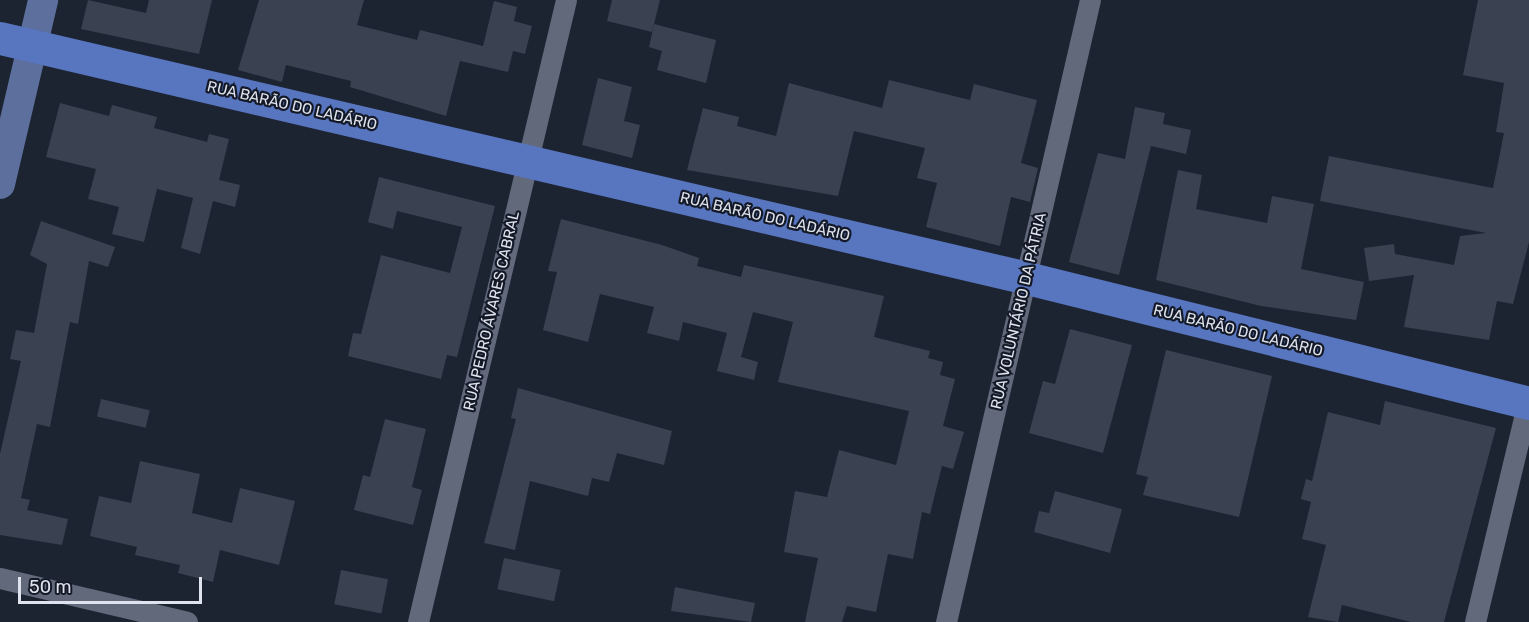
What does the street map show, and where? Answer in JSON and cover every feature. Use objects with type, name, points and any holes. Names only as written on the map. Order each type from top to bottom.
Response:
[{"type":"main road","name":"RUA BARÃO DO LADÁRIO","points":[[0,38],[1027,278],[1528,401]]},
{"type":"street","points":[[0,184],[43,0]]},
{"type":"street","name":"RUA PEDRO ÁVARES CABRAL","points":[[418,622],[566,0]]},
{"type":"street","name":"RUA VOLUNTÁRIO DA PÁTRIA","points":[[946,622],[1090,0]]},
{"type":"street","points":[[1475,622],[1528,401]]},
{"type":"street","points":[[0,578],[187,622]]},
{"type":"building","points":[[88,0],[146,13],[149,0],[212,0],[199,54],[81,29]]},
{"type":"building","points":[[259,0],[364,0],[357,25],[417,40],[420,30],[483,46],[494,1],[517,7],[514,21],[532,26],[525,54],[513,51],[508,72],[460,61],[446,116],[350,87],[351,81],[286,65],[282,82],[238,70]]},
{"type":"building","points":[[612,0],[660,0],[652,32],[607,21]]},
{"type":"building","points":[[1478,0],[1529,0],[1529,242],[1513,304],[1497,301],[1489,340],[1404,327],[1414,275],[1369,281],[1364,248],[1394,244],[1395,254],[1454,265],[1460,236],[1486,233],[1320,201],[1329,156],[1493,188],[1504,133],[1496,132],[1504,83],[1463,75]]},
{"type":"building","points":[[654,24],[716,40],[706,83],[657,70],[662,51],[649,47]]},
{"type":"building","points":[[598,78],[632,87],[624,121],[640,125],[632,158],[582,145]]},
{"type":"building","points":[[889,80],[970,100],[974,84],[1037,100],[1021,163],[1038,168],[1030,202],[1011,197],[1000,246],[926,227],[937,183],[917,178],[925,148],[854,131],[838,196],[687,170],[703,108],[739,117],[737,126],[776,136],[789,83],[882,108]]},
{"type":"building","points":[[60,103],[109,116],[112,105],[157,117],[154,128],[207,142],[209,134],[229,139],[219,180],[240,185],[235,207],[213,201],[200,254],[181,248],[193,198],[157,189],[144,242],[112,234],[119,207],[88,199],[96,169],[46,157]]},
{"type":"building","points":[[1135,107],[1165,113],[1163,124],[1191,130],[1186,154],[1151,146],[1119,275],[1069,262],[1098,153],[1125,159]]},
{"type":"building","points":[[1178,170],[1202,175],[1196,209],[1267,223],[1272,196],[1314,204],[1301,269],[1364,282],[1356,320],[1261,306],[1156,280]]},
{"type":"building","points":[[379,177],[495,206],[457,357],[447,355],[441,379],[348,356],[353,333],[361,334],[381,255],[450,273],[462,227],[397,211],[393,229],[368,222]]},
{"type":"building","points":[[561,219],[662,245],[699,258],[697,266],[741,277],[744,265],[884,296],[874,337],[930,351],[928,358],[943,362],[940,375],[955,379],[943,426],[964,432],[953,469],[942,466],[930,514],[922,512],[913,559],[888,554],[876,612],[847,606],[842,622],[805,622],[818,558],[784,552],[795,491],[827,497],[839,450],[896,465],[909,411],[778,382],[793,322],[753,312],[741,357],[758,362],[754,380],[717,371],[727,333],[683,322],[679,341],[647,333],[654,307],[600,294],[588,342],[543,330],[557,272],[548,271]]},
{"type":"building","points":[[41,221],[115,247],[108,267],[89,261],[78,324],[70,322],[50,427],[37,424],[21,498],[30,500],[27,510],[68,519],[62,545],[0,535],[0,454],[21,361],[10,359],[16,330],[34,333],[47,264],[30,255]]},
{"type":"building","points":[[1070,329],[1132,345],[1103,453],[1029,433],[1043,381],[1055,384]]},
{"type":"building","points":[[1166,350],[1272,376],[1239,517],[1143,495],[1148,477],[1136,474]]},
{"type":"building","points":[[518,388],[672,431],[664,465],[617,453],[609,482],[592,478],[588,496],[530,481],[515,550],[484,543],[516,419],[511,418]]},
{"type":"building","points":[[101,399],[150,410],[146,428],[97,417]]},
{"type":"building","points":[[1385,401],[1496,428],[1444,622],[1411,622],[1342,605],[1338,622],[1308,617],[1326,545],[1302,539],[1311,502],[1301,499],[1306,479],[1312,481],[1328,412],[1380,425]]},
{"type":"building","points":[[385,419],[426,429],[412,487],[422,490],[413,525],[354,510],[363,475],[370,477]]},
{"type":"building","points":[[140,461],[200,474],[192,513],[232,523],[240,488],[295,501],[279,565],[220,550],[213,582],[178,573],[180,565],[135,555],[137,547],[90,536],[99,496],[131,503]]},
{"type":"building","points":[[1055,491],[1122,509],[1110,553],[1034,532],[1039,511],[1049,513]]},
{"type":"building","points":[[504,558],[561,570],[554,601],[497,589]]},
{"type":"building","points":[[341,570],[388,579],[381,614],[334,604]]},
{"type":"building","points":[[675,587],[755,603],[751,622],[671,611]]}]
